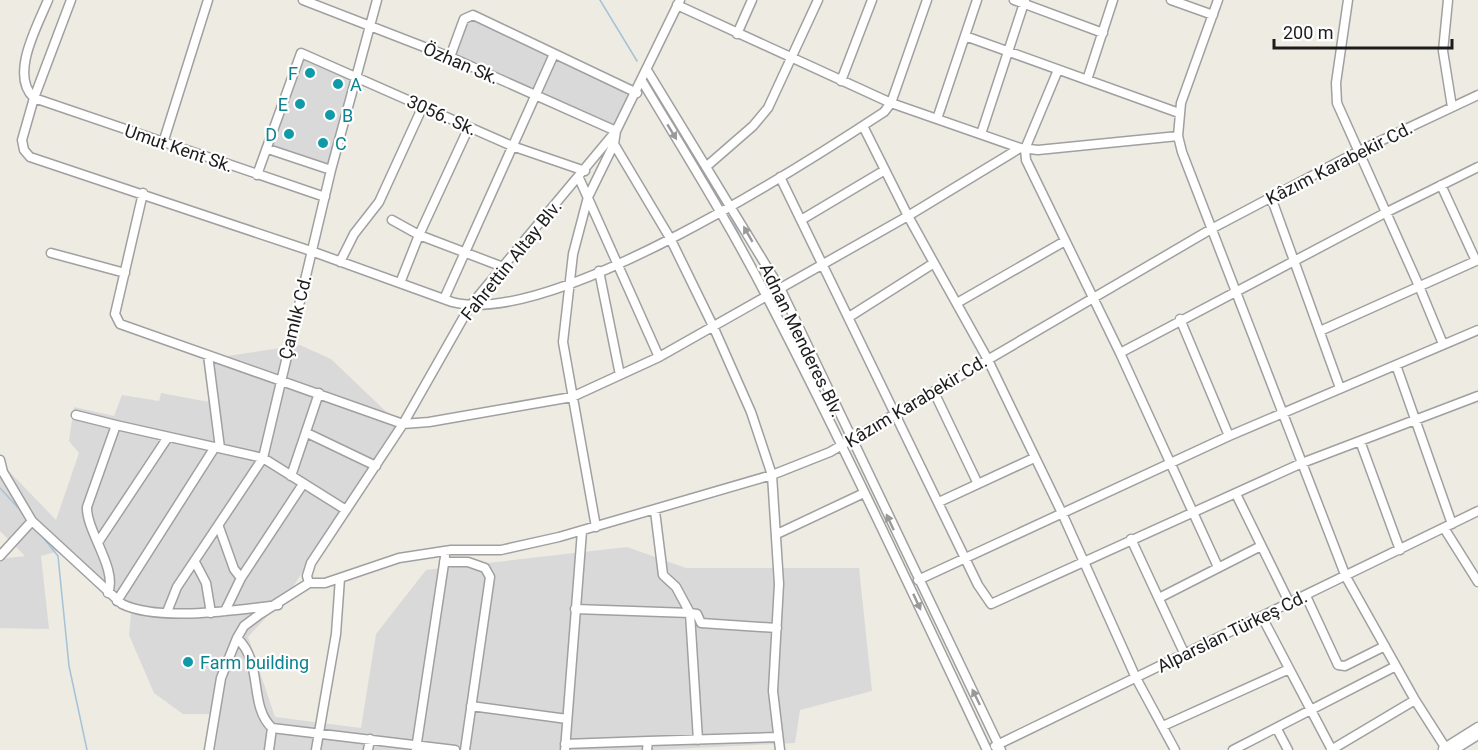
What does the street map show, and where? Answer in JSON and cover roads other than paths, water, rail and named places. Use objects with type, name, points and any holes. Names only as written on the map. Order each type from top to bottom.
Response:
[{"type":"street","points":[[34,98],[24,82],[27,52],[48,0]]},
{"type":"street","points":[[71,0],[34,98],[22,140],[24,150],[30,157],[470,306],[523,300],[569,285],[670,238],[732,206],[884,112],[891,103],[927,0]]},
{"type":"street","points":[[163,143],[208,0]]},
{"type":"street","name":"Özhan Sk.","points":[[303,0],[450,57],[616,131]]},
{"type":"street","name":"Çamlık Cd.","points":[[167,612],[177,587],[263,458],[280,378],[331,170],[377,0]]},
{"type":"street","points":[[737,34],[752,0]]},
{"type":"street","points":[[707,166],[763,116],[793,59],[818,0]]},
{"type":"street","points":[[842,81],[872,0]]},
{"type":"street","points":[[937,119],[977,0]]},
{"type":"street","points":[[1014,0],[1025,2],[1103,33]]},
{"type":"street","points":[[1087,80],[1113,0]]},
{"type":"street","points":[[1171,0],[1213,15]]},
{"type":"street","points":[[1218,0],[1179,113],[1178,136],[1346,577],[1415,700],[1448,749]]},
{"type":"street","points":[[1348,0],[1336,93],[1340,114],[1419,286],[1443,344]]},
{"type":"street","points":[[1448,0],[1443,51],[1452,107]]},
{"type":"street","points":[[981,134],[1025,2]]},
{"type":"street","points":[[678,3],[737,34],[891,103],[1023,149],[1178,136]]},
{"type":"street","name":"Fahrettin Altay Blv.","points":[[309,583],[308,572],[311,563],[403,424],[470,306],[616,131],[637,93],[678,3]]},
{"type":"street","points":[[450,57],[463,21],[470,15],[637,93]]},
{"type":"street","points":[[964,36],[1179,113]]},
{"type":"street","name":"3056. Sk.","points":[[268,148],[301,53],[512,146],[582,174]]},
{"type":"street","points":[[444,299],[534,94],[554,54]]},
{"type":"street","name":"Adnan Menderes Blv.","points":[[647,70],[732,206],[781,290],[1000,747]]},
{"type":"street","points":[[143,194],[115,314],[120,324],[280,378],[403,424],[429,422],[572,397],[659,357],[824,266],[1023,149],[1058,70]]},
{"type":"street","name":"Adnan Menderes Blv.","points":[[642,81],[720,212],[766,297],[842,446],[987,750]]},
{"type":"street","name":"Kâzım Karabekir Cd.","points":[[309,583],[325,583],[399,558],[446,551],[501,550],[582,531],[772,475],[842,446],[987,358],[1214,228],[1357,152],[1478,95]]},
{"type":"street","name":"Umut Kent Sk.","points":[[34,98],[325,197]]},
{"type":"street","points":[[340,262],[354,234],[379,202],[423,106]]},
{"type":"street","points":[[863,126],[908,216],[987,358],[1084,560],[1136,678],[1175,750]]},
{"type":"street","points":[[400,283],[419,235],[469,127]]},
{"type":"street","points":[[596,527],[563,342],[573,254],[588,197],[614,144],[616,131]]},
{"type":"street","points":[[614,144],[670,238],[713,326],[751,412],[772,475],[777,534],[777,628],[773,692],[780,750]]},
{"type":"street","points":[[257,175],[268,148],[331,170]]},
{"type":"street","points":[[1023,149],[1026,160],[1120,353],[1218,567]]},
{"type":"street","points":[[1120,353],[1180,319],[1478,167]]},
{"type":"street","points":[[801,220],[885,170]]},
{"type":"street","points":[[582,174],[588,197],[659,357]]},
{"type":"street","points":[[780,177],[966,560],[987,601],[993,605],[1084,560],[1302,463],[1478,396]]},
{"type":"street","points":[[1320,331],[1477,260],[1441,185]]},
{"type":"street","points":[[1271,197],[1340,388]]},
{"type":"street","points":[[392,220],[419,235],[503,267]]},
{"type":"street","points":[[957,303],[1065,241]]},
{"type":"street","points":[[51,253],[125,273]]},
{"type":"street","points":[[849,317],[934,263]]},
{"type":"street","points":[[599,271],[620,375]]},
{"type":"street","points":[[1180,319],[1229,436]]},
{"type":"street","points":[[918,580],[966,560],[1229,436],[1478,330]]},
{"type":"street","points":[[117,601],[218,448],[208,355]]},
{"type":"street","points":[[1396,365],[1416,421],[1448,526],[1478,582]]},
{"type":"street","points":[[934,392],[978,484]]},
{"type":"street","points":[[291,476],[319,393]]},
{"type":"street","points":[[76,415],[263,458],[346,510]]},
{"type":"street","points":[[108,593],[110,581],[99,541],[89,522],[87,507],[116,425]]},
{"type":"street","points":[[307,433],[376,466]]},
{"type":"street","points":[[99,541],[168,437]]},
{"type":"street","points":[[1360,441],[1400,550]]},
{"type":"street","points":[[939,502],[1034,458]]},
{"type":"street","points":[[0,460],[3,472],[33,521],[117,601],[132,608],[167,612],[211,612],[278,605]]},
{"type":"street","points":[[225,611],[241,578],[303,484]]},
{"type":"street","points":[[777,534],[864,493]]},
{"type":"street","points":[[1236,494],[1290,604]]},
{"type":"street","points":[[655,511],[663,574],[676,587],[690,613],[698,740]]},
{"type":"street","name":"Alparslan Türkeş Cd.","points":[[987,750],[1000,747],[1478,511]]},
{"type":"street","points":[[0,556],[33,521]]},
{"type":"street","points":[[219,527],[234,569],[241,578]]},
{"type":"street","points":[[582,531],[565,747],[647,746],[698,740],[777,737]]},
{"type":"street","points":[[1131,539],[1185,655]]},
{"type":"street","points":[[1160,598],[1262,546]]},
{"type":"street","points":[[416,747],[446,551]]},
{"type":"street","points":[[195,562],[206,583],[211,612]]},
{"type":"street","points":[[444,562],[468,562],[484,568],[490,577],[465,750]]},
{"type":"street","points":[[316,750],[336,634],[340,578]]},
{"type":"street","points":[[209,750],[221,678],[244,626],[309,583]]},
{"type":"street","points":[[1306,596],[1338,665],[1344,666],[1385,646]]},
{"type":"street","points":[[575,609],[690,613],[697,614],[701,623],[777,628]]},
{"type":"street","points":[[1262,617],[1287,670],[1331,750],[1415,700]]},
{"type":"street","points":[[237,638],[249,654],[263,719],[272,728],[455,750]]},
{"type":"street","points":[[1233,750],[1396,666]]},
{"type":"street","points":[[1163,726],[1287,670]]},
{"type":"street","points":[[471,706],[567,719]]},
{"type":"street","points":[[1448,749],[1478,727]]},
{"type":"street","points":[[269,750],[272,728]]},
{"type":"street","points":[[1277,729],[1288,750]]},
{"type":"street","points":[[1448,749],[1478,735]]},
{"type":"street","points":[[368,750],[370,739]]},
{"type":"waterway","points":[[600,0],[637,61]]},
{"type":"waterway","points":[[656,94],[725,206]]},
{"type":"waterway","points":[[729,213],[745,247]]},
{"type":"waterway","points":[[0,488],[22,512]]},
{"type":"waterway","points":[[41,535],[58,556],[69,666],[87,750]]},
{"type":"place","name":"F","points":[[310,73]]},
{"type":"place","name":"A","points":[[338,84]]},
{"type":"place","name":"E","points":[[300,104]]},
{"type":"place","name":"B","points":[[330,115]]},
{"type":"place","name":"D","points":[[289,134]]},
{"type":"place","name":"C","points":[[323,143]]},
{"type":"place","name":"Farm building","points":[[188,662]]}]
